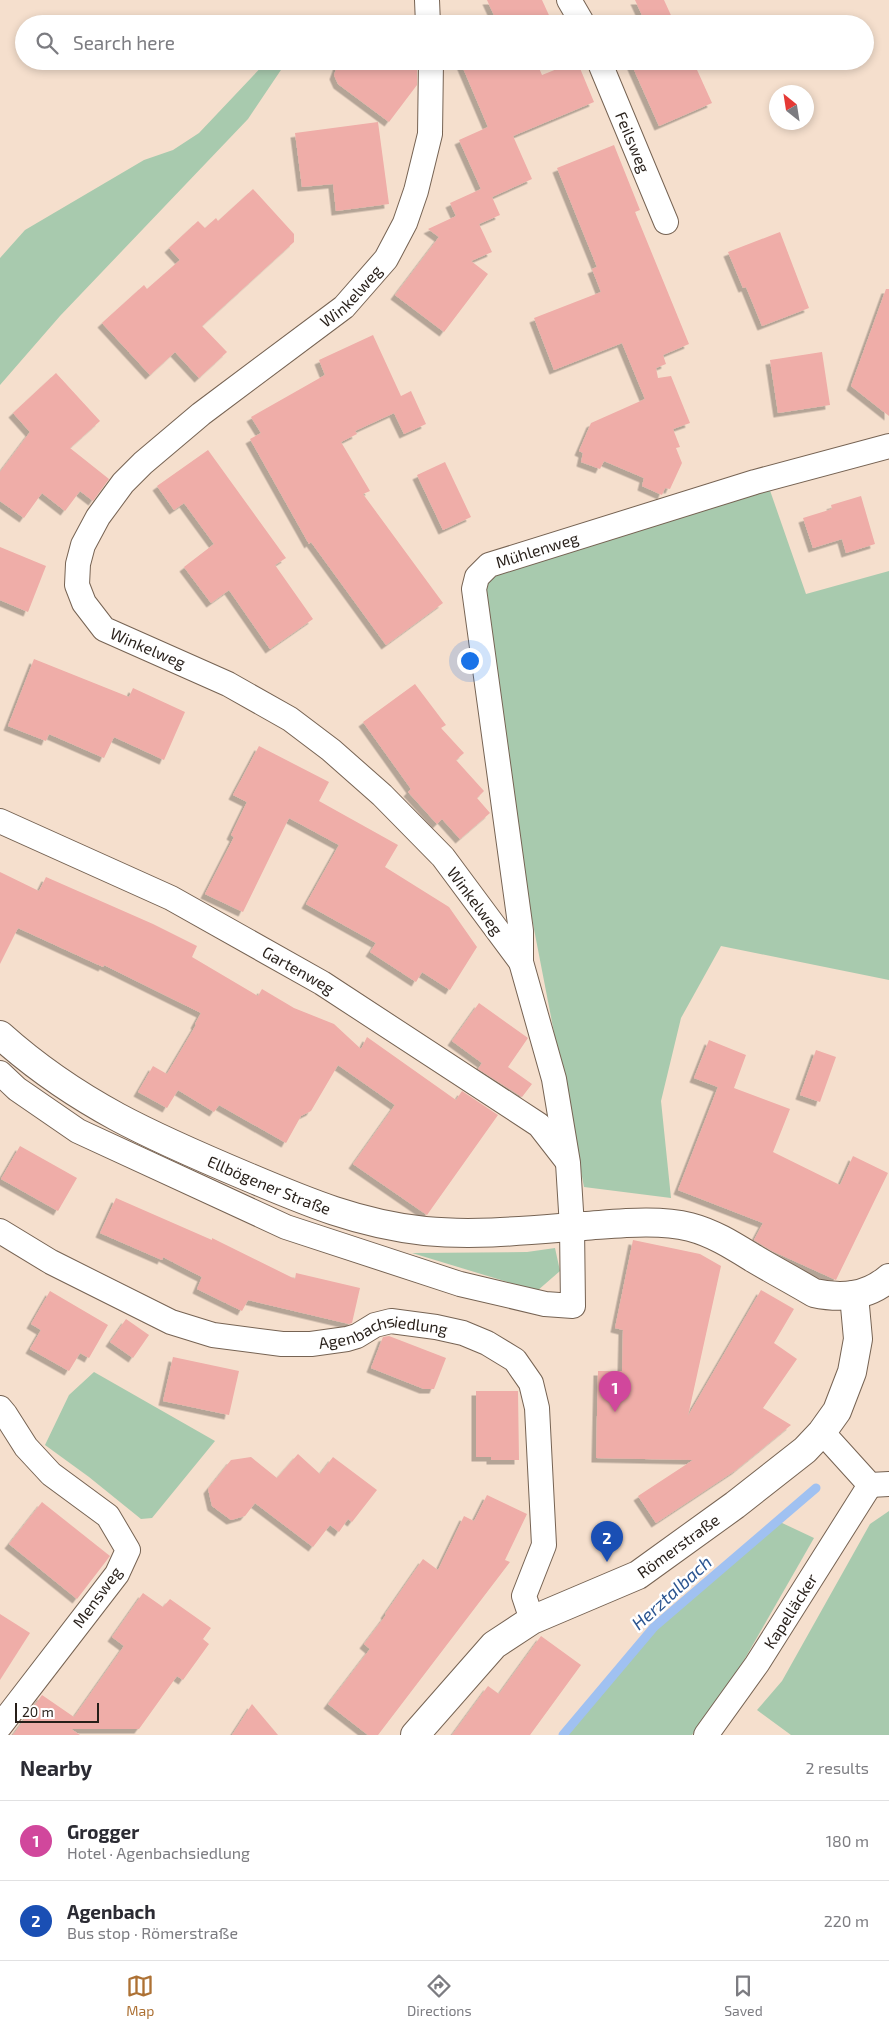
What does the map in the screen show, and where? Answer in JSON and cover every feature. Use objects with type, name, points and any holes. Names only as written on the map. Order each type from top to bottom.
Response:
[{"type":"main road","name":"Ellbögener Straße","points":[[0,1034],[51,1077],[96,1106],[132,1126],[321,1208],[374,1223],[426,1231],[519,1231],[572,1227]]},
{"type":"main road","points":[[572,1227],[612,1224],[687,1226],[723,1239],[814,1293],[839,1297],[854,1295],[877,1287],[889,1278]]},
{"type":"main road","name":"Römerstraße","points":[[415,1735],[494,1645],[532,1620],[638,1575],[805,1450],[822,1432],[837,1411],[855,1362],[858,1338],[854,1295]]},
{"type":"street","points":[[569,0],[578,15]]},
{"type":"street","name":"Winkelweg","points":[[431,70],[430,134],[410,207],[386,259],[344,307],[208,408],[131,475],[106,505],[87,538],[80,554],[78,585],[84,603],[104,629],[228,684],[290,719],[331,750],[382,795],[443,857],[521,962],[554,1079],[568,1163],[572,1227]]},
{"type":"street","name":"Feilsweg","points":[[604,70],[666,222]]},
{"type":"street","name":"Mühlenweg","points":[[521,962],[521,931],[474,589],[477,577],[489,565],[766,479],[889,446]]},
{"type":"street","name":"Gartenweg","points":[[0,821],[171,898],[322,983],[539,1126],[568,1163]]},
{"type":"street","points":[[0,1074],[17,1089],[78,1131],[286,1227],[460,1284],[545,1304],[573,1306],[572,1227]]},
{"type":"street","name":"Agenbachsiedlung","points":[[0,1231],[51,1262],[171,1322],[213,1336],[282,1344],[311,1344],[347,1339],[357,1336],[375,1325],[391,1321],[463,1333],[487,1343],[515,1360],[531,1383],[538,1408],[544,1546],[524,1596],[532,1620]]},
{"type":"street","name":"Mensweg","points":[[0,1408],[6,1414],[26,1447],[51,1474],[108,1516],[128,1550],[117,1574],[0,1726]]},
{"type":"street","points":[[822,1432],[880,1484]]},
{"type":"street","name":"Kapelläcker","points":[[706,1735],[880,1484]]},
{"type":"green space","points":[[258,70],[281,70],[248,119],[60,316],[0,385],[0,258],[25,230],[144,160],[173,150],[199,133]]},
{"type":"green space","points":[[766,479],[806,594],[889,571],[889,980],[721,946],[681,1018],[661,1101],[671,1198],[584,1187],[469,594],[520,547]]},
{"type":"green space","points":[[555,1248],[560,1271],[537,1291],[412,1253],[527,1252]]},
{"type":"green space","points":[[94,1372],[215,1441],[152,1518],[141,1519],[89,1477],[45,1445],[69,1395]]},
{"type":"green space","points":[[889,1511],[889,1735],[791,1735],[757,1710],[782,1681],[870,1524]]},
{"type":"green space","points":[[780,1522],[814,1538],[735,1676],[692,1735],[563,1735],[654,1627]]},
{"type":"building","points":[[487,0],[542,0],[549,15],[494,15]]},
{"type":"building","points":[[635,0],[664,0],[671,15],[642,15]]},
{"type":"building","points":[[336,70],[417,70],[417,85],[389,122],[338,84],[334,75]]},
{"type":"building","points":[[464,70],[540,70],[542,75],[554,70],[581,70],[594,102],[513,136],[532,179],[492,197],[500,215],[479,224],[492,252],[471,261],[488,274],[444,332],[395,295],[439,237],[428,229],[456,216],[450,203],[481,189],[459,140],[488,127]]},
{"type":"building","points":[[634,70],[697,70],[712,103],[659,126]]},
{"type":"building","points":[[378,122],[389,204],[336,211],[333,184],[302,187],[295,133]]},
{"type":"building","points":[[614,145],[640,210],[635,212],[689,344],[663,355],[666,364],[656,368],[658,378],[671,376],[690,423],[673,429],[680,447],[676,448],[682,463],[670,489],[665,488],[662,495],[642,486],[644,478],[604,461],[600,469],[581,462],[583,453],[579,451],[591,423],[645,399],[622,343],[554,370],[534,318],[601,292],[592,269],[597,267],[557,168]]},
{"type":"building","points":[[253,189],[294,234],[294,242],[202,326],[227,352],[199,378],[175,352],[150,375],[102,323],[144,285],[147,289],[180,260],[169,248],[198,221],[205,228],[216,218],[218,221]]},
{"type":"building","points":[[780,232],[809,308],[762,326],[746,287],[743,288],[728,252]]},
{"type":"building","points":[[886,289],[889,289],[889,416],[851,386]]},
{"type":"building","points":[[373,335],[401,396],[411,391],[426,424],[404,434],[394,413],[355,431],[357,434],[341,442],[370,491],[363,494],[443,603],[386,645],[311,542],[309,544],[250,439],[261,433],[251,417],[325,375],[319,360]]},
{"type":"building","points":[[822,352],[830,405],[778,413],[770,360]]},
{"type":"building","points":[[56,373],[100,421],[70,448],[109,479],[93,501],[80,491],[65,511],[42,493],[24,518],[0,501],[0,472],[30,432],[13,413]]},
{"type":"building","points":[[208,450],[286,558],[275,565],[313,619],[270,649],[229,590],[211,603],[184,567],[214,544],[184,503],[174,510],[157,486]]},
{"type":"building","points":[[445,462],[471,517],[443,530],[417,475]]},
{"type":"building","points":[[861,496],[875,544],[846,553],[842,539],[813,548],[803,518],[832,509],[831,505]]},
{"type":"building","points":[[0,547],[46,566],[28,612],[0,600]]},
{"type":"building","points":[[34,659],[129,697],[133,688],[185,712],[164,760],[114,737],[104,758],[49,734],[46,741],[8,726]]},
{"type":"building","points":[[415,684],[446,725],[441,728],[464,753],[456,760],[484,791],[477,798],[490,813],[460,839],[442,819],[437,824],[408,792],[411,789],[363,722]]},
{"type":"building","points":[[259,746],[329,782],[319,801],[398,845],[385,867],[449,907],[477,947],[450,990],[422,972],[416,982],[370,952],[376,943],[306,904],[339,845],[289,818],[243,912],[205,894],[234,837],[231,835],[247,802],[233,795]]},
{"type":"building","points":[[0,872],[39,891],[46,877],[153,924],[197,946],[192,957],[258,996],[262,989],[294,1008],[334,1024],[361,1049],[367,1037],[456,1100],[462,1091],[498,1115],[427,1215],[353,1164],[395,1105],[338,1065],[311,1111],[301,1116],[286,1143],[219,1105],[214,1112],[178,1090],[167,1108],[138,1092],[153,1066],[167,1074],[201,1013],[104,965],[103,967],[18,928],[0,964]]},
{"type":"building","points":[[479,1003],[528,1038],[508,1067],[532,1084],[522,1097],[478,1069],[482,1063],[452,1041]]},
{"type":"building","points":[[709,1040],[746,1055],[734,1088],[790,1109],[773,1152],[840,1185],[853,1156],[888,1173],[836,1280],[772,1251],[754,1240],[763,1223],[678,1190],[718,1087],[694,1078]]},
{"type":"building","points":[[816,1050],[836,1057],[820,1102],[800,1095]]},
{"type":"building","points":[[20,1146],[77,1178],[58,1211],[1,1179]]},
{"type":"building","points":[[116,1198],[212,1240],[212,1238],[295,1279],[296,1273],[360,1288],[352,1323],[349,1324],[248,1300],[242,1311],[197,1289],[202,1277],[163,1257],[162,1260],[100,1233]]},
{"type":"building","points":[[633,1240],[700,1254],[721,1266],[688,1416],[761,1290],[794,1309],[774,1343],[797,1359],[763,1408],[791,1425],[736,1470],[656,1523],[638,1496],[693,1460],[596,1458],[598,1371],[622,1371],[623,1330],[615,1328]]},
{"type":"building","points":[[50,1291],[108,1325],[89,1358],[80,1353],[69,1371],[30,1349],[41,1330],[31,1324]]},
{"type":"building","points":[[126,1319],[149,1335],[133,1358],[110,1342]]},
{"type":"building","points":[[389,1336],[446,1358],[434,1389],[424,1389],[371,1368],[383,1337]]},
{"type":"building","points":[[173,1357],[239,1371],[229,1415],[163,1401]]},
{"type":"building","points":[[476,1391],[518,1391],[519,1460],[491,1460],[491,1457],[476,1457]]},
{"type":"building","points":[[298,1454],[320,1474],[333,1457],[377,1490],[352,1522],[348,1519],[339,1532],[330,1525],[313,1547],[255,1503],[245,1516],[231,1520],[212,1506],[208,1489],[231,1460],[251,1457],[277,1478]]},
{"type":"building","points":[[487,1495],[527,1514],[505,1560],[510,1562],[378,1735],[368,1735],[328,1704],[370,1649],[364,1644],[386,1615],[423,1559],[438,1570],[464,1516],[474,1521]]},
{"type":"building","points":[[42,1502],[110,1556],[77,1599],[9,1544]]},
{"type":"building","points":[[143,1593],[163,1607],[170,1599],[211,1628],[203,1639],[209,1644],[183,1680],[177,1676],[139,1729],[71,1729],[80,1735],[13,1735],[42,1695],[74,1717],[124,1646],[112,1637]]},
{"type":"building","points":[[0,1614],[30,1633],[0,1680]]},
{"type":"building","points":[[541,1636],[581,1665],[530,1735],[452,1735],[488,1686],[499,1694]]},
{"type":"building","points":[[252,1704],[278,1735],[232,1735]]},
{"type":"waterway","name":"Herztalbach","points":[[563,1735],[654,1627],[816,1488]]},
{"type":"place","name":"Grogger","points":[[615,1412]]},
{"type":"place","name":"Agenbach","points":[[607,1562]]}]
